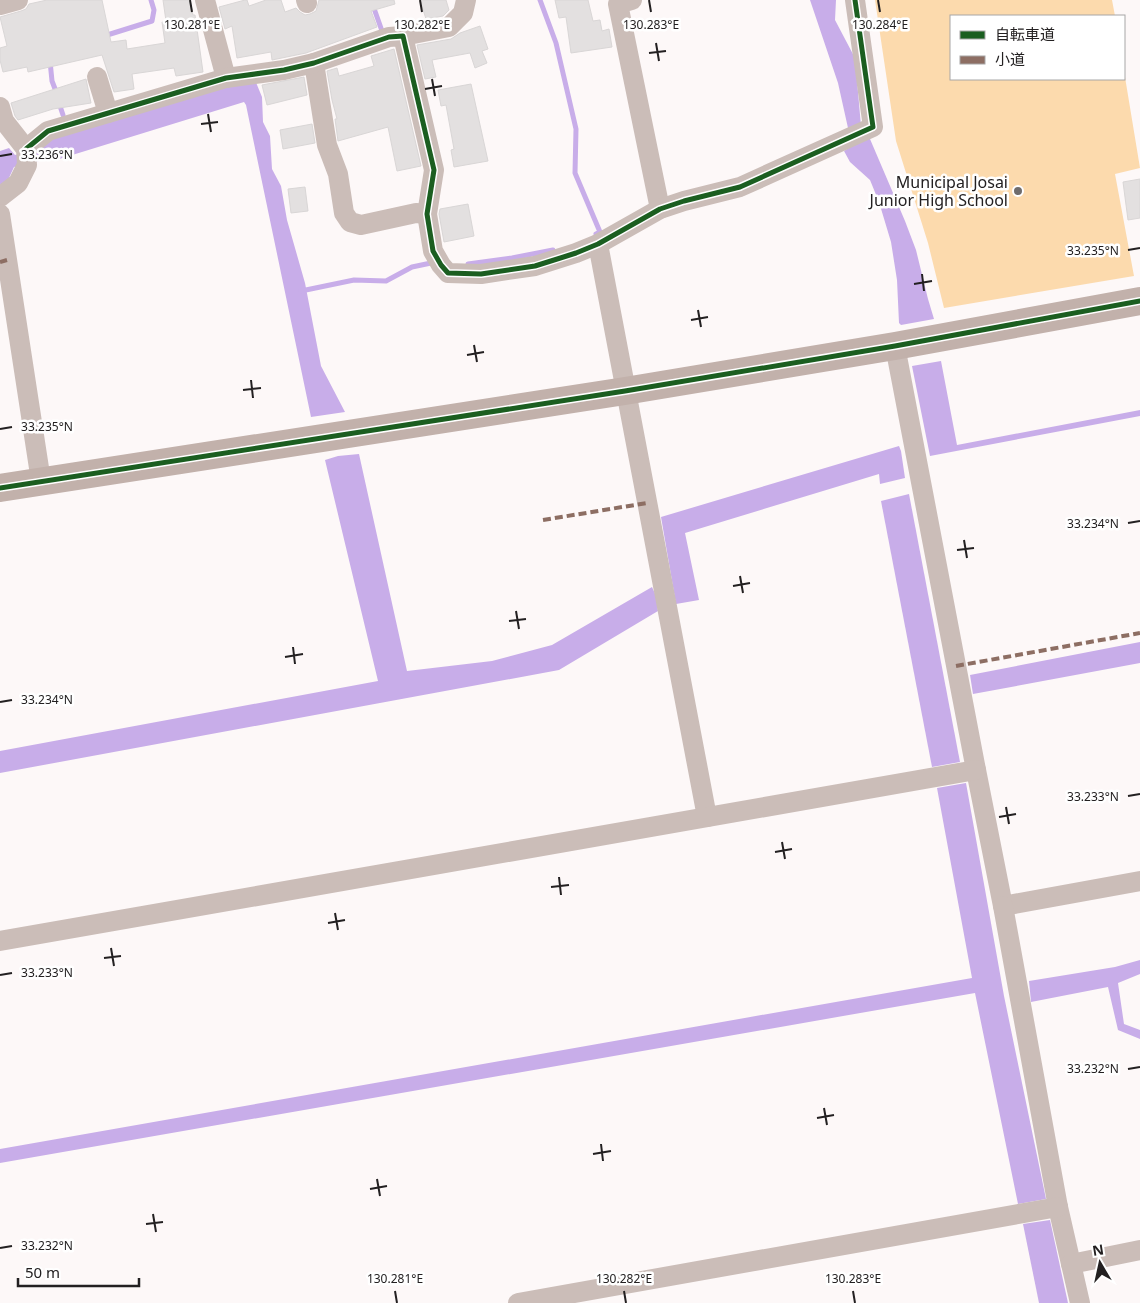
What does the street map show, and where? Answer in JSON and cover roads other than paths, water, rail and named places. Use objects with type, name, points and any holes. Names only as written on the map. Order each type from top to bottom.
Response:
[{"type":"street","points":[[0,5],[18,0]]},
{"type":"street","points":[[205,0],[226,78]]},
{"type":"street","points":[[0,197],[18,183],[27,157],[48,131],[226,78],[284,70],[314,63],[389,37],[449,27],[463,14],[466,0]]},
{"type":"street","points":[[632,0],[618,4],[660,209]]},
{"type":"street","points":[[403,36],[434,170],[427,214],[434,251],[441,265],[448,273],[481,274],[535,266],[576,253],[598,244],[660,209],[740,187],[873,127],[855,0]]},
{"type":"street","points":[[314,63],[327,145],[338,174],[344,213],[350,222],[361,225],[416,213],[427,214]]},
{"type":"street","points":[[97,77],[108,113]]},
{"type":"street","points":[[0,107],[4,121],[27,157]]},
{"type":"street","points":[[0,214],[41,481]]},
{"type":"street","points":[[598,244],[708,817]]},
{"type":"street","points":[[0,488],[625,391],[895,346],[1140,302]]},
{"type":"street","points":[[895,346],[1003,906],[1058,1207],[1080,1303]]},
{"type":"street","points":[[0,941],[976,770]]},
{"type":"street","points":[[1003,906],[1140,881]]},
{"type":"street","points":[[518,1303],[1058,1207]]},
{"type":"street","points":[[1071,1264],[1140,1250]]},
{"type":"waterway","points":[[104,36],[152,21],[154,10],[151,0]]},
{"type":"waterway","points":[[371,0],[382,31]]},
{"type":"waterway","points":[[540,0],[556,43],[576,129],[575,173],[600,232],[596,234]]},
{"type":"waterway","points":[[50,61],[52,81],[57,94]]},
{"type":"waterway","points":[[59,103],[63,115]]},
{"type":"waterway","points":[[468,264],[553,250]]},
{"type":"waterway","points":[[301,291],[354,280],[386,281],[412,267],[431,263]]},
{"type":"place","name":"Municipal Josai Junior High School","points":[[1018,191]]}]
